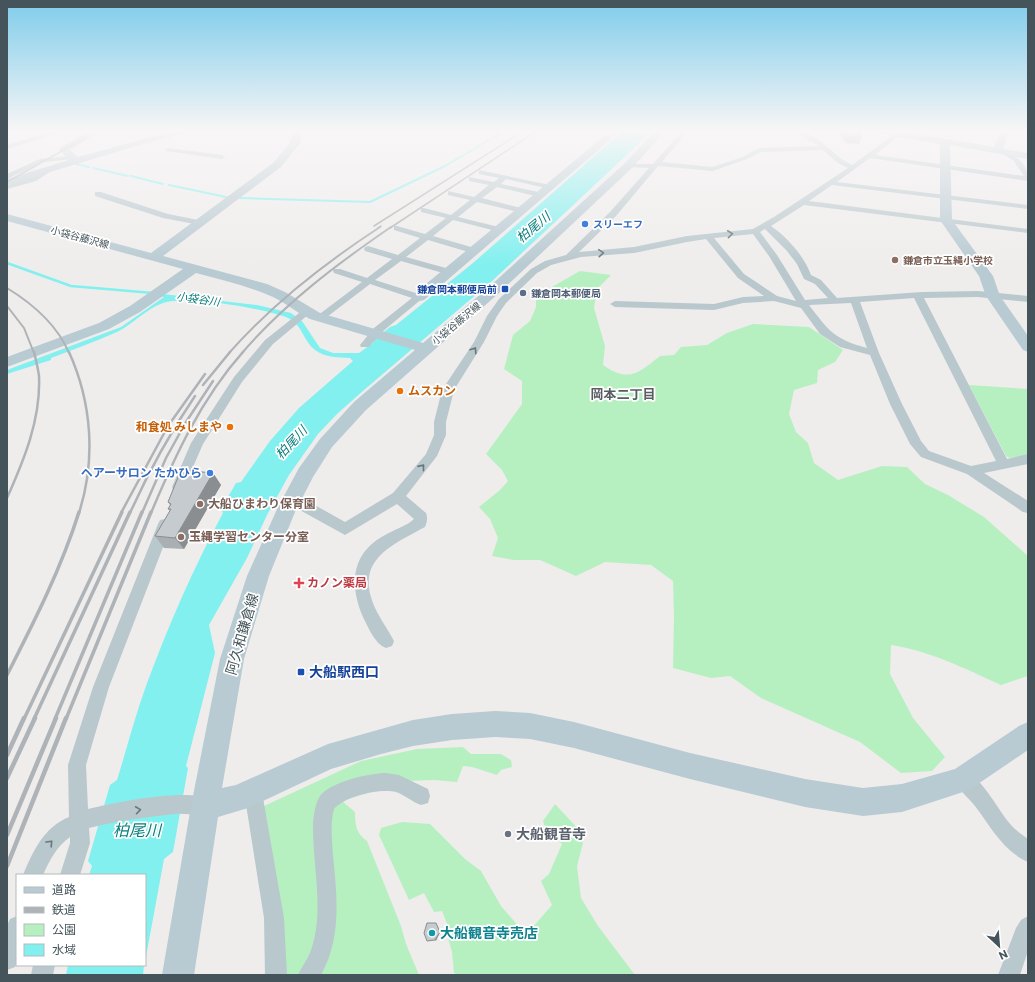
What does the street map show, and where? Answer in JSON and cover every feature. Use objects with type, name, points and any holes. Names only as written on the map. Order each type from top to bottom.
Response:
[{"type":"main road","points":[[7,182],[28,176]]},
{"type":"main road","points":[[153,257],[263,176]]},
{"type":"main road","points":[[419,298],[563,176]]},
{"type":"main road","name":"小袋谷藤沢線","points":[[7,217],[262,287],[280,295],[299,317],[320,318],[426,349],[486,298],[617,176]]},
{"type":"main road","points":[[946,176],[946,220],[986,276],[993,296],[1028,347]]},
{"type":"main road","points":[[7,362],[104,326],[135,309],[194,268]]},
{"type":"main road","name":"阿久和鎌倉線","points":[[178,975],[194,805],[232,659],[258,576],[292,498],[306,473],[326,443],[343,423],[426,349]]},
{"type":"main road","points":[[194,805],[225,802],[253,792],[328,757],[413,733],[452,727],[495,724],[530,726],[574,735],[690,766],[805,793],[863,802],[902,798],[963,779],[1028,735]]},
{"type":"street","points":[[7,187],[38,176]]},
{"type":"street","points":[[500,176],[550,187]]},
{"type":"street","points":[[570,256],[613,214],[646,176]]},
{"type":"street","points":[[292,498],[345,529],[398,497],[431,456],[440,435],[440,422],[448,390],[479,342],[492,316],[502,301],[534,270],[548,263],[570,256],[634,250],[687,239],[756,231],[766,226],[841,176]]},
{"type":"street","points":[[1012,176],[1028,178]]},
{"type":"street","points":[[320,318],[505,177]]},
{"type":"street","points":[[472,179],[540,195]]},
{"type":"street","points":[[830,183],[1028,207]]},
{"type":"street","points":[[451,193],[522,211]]},
{"type":"street","points":[[98,194],[166,216],[200,223]]},
{"type":"street","points":[[802,202],[1028,230]]},
{"type":"street","points":[[424,210],[500,230]]},
{"type":"street","points":[[766,226],[772,230],[795,255],[806,272],[807,277],[818,282],[834,300]]},
{"type":"street","points":[[397,228],[475,251]]},
{"type":"street","points":[[756,231],[773,255],[803,304],[824,332],[830,337],[857,350],[874,354]]},
{"type":"street","points":[[708,236],[741,276],[774,298]]},
{"type":"street","points":[[368,249],[450,272]]},
{"type":"street","points":[[337,271],[419,298]]},
{"type":"street","points":[[614,304],[714,307],[743,300],[774,298],[803,304],[834,300],[978,294],[1028,299]]},
{"type":"street","points":[[918,296],[1004,464]]},
{"type":"street","points":[[365,345],[419,298]]},
{"type":"street","points":[[486,298],[502,301]]},
{"type":"street","points":[[854,299],[874,354],[896,404],[916,444],[925,454],[971,471],[1028,508]]},
{"type":"street","points":[[70,874],[80,843],[77,765],[101,687],[197,443],[251,363],[269,342],[299,317]]},
{"type":"street","points":[[971,471],[1028,459]]},
{"type":"street","points":[[386,641],[373,622],[360,587],[362,573],[371,556],[386,541],[420,523],[421,516],[398,497]]},
{"type":"street","points":[[963,779],[981,799],[1004,833],[1028,852]]},
{"type":"street","points":[[309,975],[322,948],[327,907],[322,825],[328,803],[333,797],[353,788],[376,782],[388,781],[403,784],[421,796]]},
{"type":"street","points":[[253,792],[274,918],[276,975]]},
{"type":"street","points":[[33,874],[43,850],[51,841],[65,830],[80,822],[100,815],[194,805]]},
{"type":"street","points":[[1009,975],[1023,935],[1028,927]]},
{"type":"street","points":[[7,959],[16,929]]},
{"type":"green space","points":[[580,271],[611,275],[597,289],[594,308],[605,346],[603,365],[620,374],[633,374],[646,367],[660,356],[674,355],[681,347],[707,345],[727,333],[753,324],[809,327],[843,350],[835,362],[818,370],[817,383],[794,390],[789,414],[796,432],[808,443],[814,463],[838,480],[882,466],[907,467],[925,484],[948,495],[984,517],[1028,556],[1028,676],[1001,685],[934,656],[891,645],[890,674],[913,718],[945,757],[932,771],[901,773],[860,742],[761,698],[730,676],[711,678],[673,668],[673,581],[651,565],[605,562],[576,576],[540,560],[514,560],[492,556],[498,538],[490,519],[479,507],[500,490],[508,481],[502,470],[486,454],[522,404],[522,381],[504,369],[513,335],[530,321],[536,307],[536,296]]},
{"type":"green space","points":[[969,385],[1028,389],[1028,455],[1010,458],[1006,456]]},
{"type":"green space","points":[[463,747],[471,754],[501,754],[511,760],[512,767],[501,770],[497,775],[472,767],[463,766],[457,782],[434,780],[406,781],[342,801],[355,812],[355,821],[358,832],[367,841],[419,975],[282,975],[262,807],[361,761],[417,749]]},
{"type":"green space","points":[[555,804],[581,832],[583,843],[577,866],[581,898],[598,926],[635,975],[458,975],[454,973],[452,952],[448,938],[449,928],[442,911],[434,912],[424,893],[409,900],[379,835],[381,828],[402,822],[430,824],[465,859],[481,871],[501,906],[526,935],[552,905],[541,881],[549,874],[562,844],[546,830],[543,821]]},
{"type":"water","name":"柏尾川","points":[[572,176],[604,176],[492,281],[337,414],[318,434],[289,475],[267,515],[247,558],[209,625],[215,653],[186,766],[188,768],[173,852],[164,859],[146,957],[146,874],[89,874],[92,866],[88,861],[110,785],[117,780],[138,709],[154,664],[191,577],[223,513],[221,509],[236,483],[241,482],[270,441],[299,408],[353,361],[350,358],[332,357],[319,353],[307,342],[296,324],[286,317],[274,313],[224,304],[174,301],[163,303],[151,309],[124,328],[111,335],[51,358],[51,360],[7,374],[7,370],[121,327],[164,297],[160,296],[163,294],[257,305],[291,313],[302,321],[320,348],[333,353],[359,353],[473,263]]},
{"type":"water","points":[[68,966],[144,966],[143,975],[66,975]]},
{"type":"building","points":[[181,470],[213,473],[175,538],[155,536],[171,509],[168,509],[171,504],[168,502]]},
{"type":"building","name":"大船観音寺売店","points":[[427,923],[436,923],[440,932],[435,940],[427,941],[424,933]]},
{"type":"waterway","points":[[131,176],[163,184]]},
{"type":"waterway","points":[[240,198],[370,202],[425,176]]},
{"type":"waterway","points":[[169,185],[226,197]]},
{"type":"waterway","name":"小袋谷川","points":[[7,263],[71,286],[153,293]]},
{"type":"railway","points":[[7,182],[18,176]]},
{"type":"railway","points":[[374,226],[453,176]]},
{"type":"railway","points":[[390,228],[469,176]]},
{"type":"railway","points":[[229,353],[263,317],[300,285],[339,255],[380,227]]},
{"type":"railway","points":[[242,353],[276,317],[312,285],[391,227]]},
{"type":"railway","points":[[7,288],[35,308],[51,324],[58,333],[69,353]]},
{"type":"railway","points":[[7,306],[24,328],[34,353]]},
{"type":"railway","points":[[7,498],[25,454],[37,408],[39,376],[34,352]]},
{"type":"railway","points":[[69,352],[83,391],[89,432],[88,473],[79,513]]},
{"type":"railway","points":[[203,385],[230,352]]},
{"type":"railway","points":[[151,513],[190,429],[214,389],[243,352]]},
{"type":"railway","points":[[121,513],[168,426],[205,374]]},
{"type":"railway","points":[[142,513],[166,458],[186,422],[213,381]]},
{"type":"railway","points":[[130,513],[160,453],[195,396]]},
{"type":"railway","points":[[7,675],[55,575],[79,512]]},
{"type":"railway","points":[[24,719],[122,512]]},
{"type":"railway","points":[[34,719],[130,512]]},
{"type":"railway","points":[[55,719],[142,512]]},
{"type":"railway","points":[[66,719],[151,512]]},
{"type":"railway","points":[[7,755],[24,718]]},
{"type":"railway","points":[[7,778],[35,718]]},
{"type":"railway","points":[[7,835],[56,718]]},
{"type":"railway","points":[[7,866],[66,718]]},
{"type":"place","name":"スリーエフ","points":[[585,224]]},
{"type":"place","name":"鎌倉市立玉縄小学校","points":[[895,260]]},
{"type":"place","name":"鎌倉岡本郵便局前","points":[[505,289]]},
{"type":"place","name":"鎌倉岡本郵便局","points":[[523,293]]},
{"type":"place","name":"ムスカン","points":[[400,391]]},
{"type":"place","name":"和食処 みしまや","points":[[230,427]]},
{"type":"place","name":"ヘアーサロン たかひら","points":[[210,473]]},
{"type":"place","name":"大船ひまわり保育園","points":[[200,504]]},
{"type":"place","name":"玉縄学習センター分室","points":[[181,537]]},
{"type":"place","name":"カノン薬局","points":[[299,583]]},
{"type":"place","name":"大船駅西口","points":[[301,672]]},
{"type":"place","name":"大船観音寺","points":[[508,834]]},
{"type":"place","name":"大船観音寺売店","points":[[432,933]]},
{"type":"district","name":"岡本二丁目","points":[[623,394]]}]
